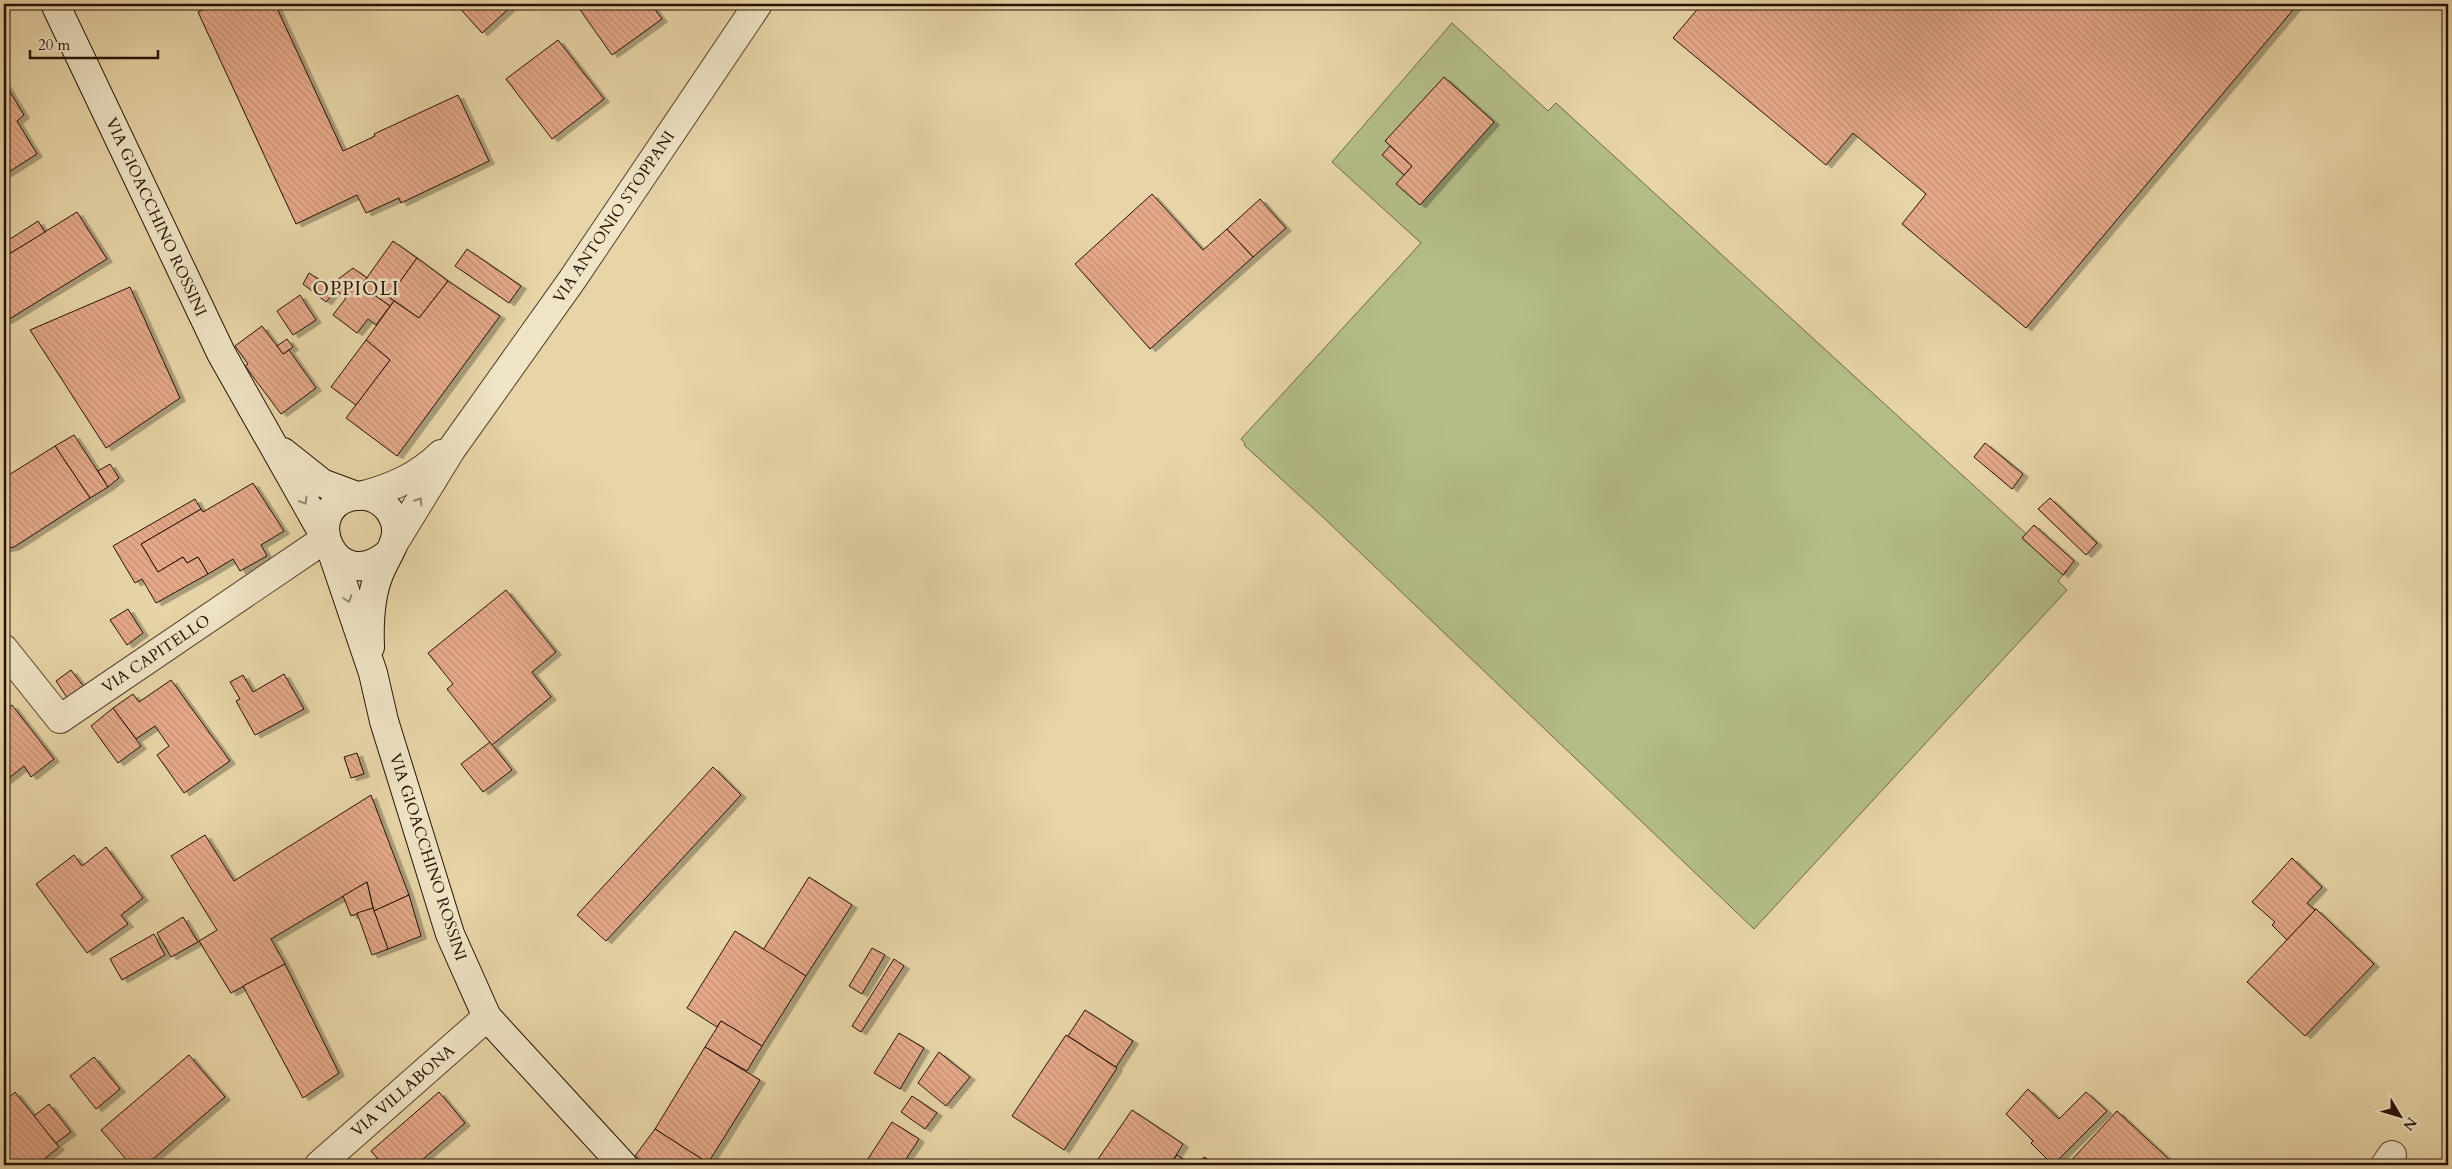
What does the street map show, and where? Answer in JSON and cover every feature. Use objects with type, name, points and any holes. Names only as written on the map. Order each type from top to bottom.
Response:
[{"type":"main road","name":"VIA GIOACCHINO ROSSINI","points":[[55,4],[221,353],[262,428]]},
{"type":"main road","name":"VIA ANTONIO STOPPANI","points":[[467,428],[572,280],[758,4]]},
{"type":"main road","points":[[262,428],[274,444],[306,472],[322,483],[360,496],[374,498],[390,512],[396,532],[379,574],[372,602],[369,627],[373,673]]},
{"type":"main road","points":[[262,428],[327,543],[373,673]]},
{"type":"main road","points":[[467,428],[391,548],[371,565],[360,567],[350,565],[327,543],[325,525],[333,510],[346,498],[386,489],[416,475],[440,456],[467,428]]},
{"type":"main road","name":"VIA CAPITELLO","points":[[4,649],[60,719],[327,543]]},
{"type":"main road","name":"VIA GIOACCHINO ROSSINI","points":[[373,673],[384,721],[450,934],[487,1017],[623,1165]]},
{"type":"main road","name":"VIA VILLABONA","points":[[319,1165],[487,1017]]},
{"type":"green space","points":[[1452,23],[1548,111],[1556,103],[2067,571],[2058,581],[2067,590],[1754,929],[1325,519],[1244,445],[1245,443],[1241,439],[1421,243],[1332,162]]},
{"type":"building","points":[[216,4],[275,4],[343,151],[375,136],[374,134],[458,95],[489,161],[401,203],[399,198],[366,213],[357,195],[296,224],[198,12]]},
{"type":"building","points":[[456,4],[514,4],[482,33]]},
{"type":"building","points":[[576,4],[651,4],[662,19],[612,55]]},
{"type":"building","points":[[1699,4],[2298,4],[2026,328],[1902,224],[1926,194],[1853,133],[1826,165],[1673,38],[1701,5]]},
{"type":"building","points":[[558,40],[604,99],[552,139],[506,79]]},
{"type":"building","points":[[1444,77],[1494,122],[1420,205],[1396,184],[1412,166],[1385,141]]},
{"type":"building","points":[[4,82],[24,115],[17,121],[37,154],[4,175]]},
{"type":"building","points":[[1390,146],[1412,166],[1404,175],[1382,155]]},
{"type":"building","points":[[1152,194],[1203,250],[1227,229],[1253,257],[1150,349],[1075,264]]},
{"type":"building","points":[[1260,199],[1286,228],[1253,257],[1227,229]]},
{"type":"building","points":[[77,212],[107,259],[6,321],[4,318],[4,257]]},
{"type":"building","points":[[38,221],[45,232],[9,254],[4,243]]},
{"type":"building","points":[[393,241],[417,258],[389,297],[394,301],[390,306],[361,286]]},
{"type":"building","points":[[467,249],[521,286],[509,303],[455,266]]},
{"type":"building","points":[[417,258],[448,281],[419,318],[389,297]]},
{"type":"building","points":[[353,268],[367,278],[361,286],[390,306],[376,325],[368,319],[357,333],[333,315],[346,298],[336,290],[326,302],[303,284],[309,273],[329,286]]},
{"type":"building","points":[[448,281],[500,316],[397,456],[346,418],[390,360],[366,340],[394,301],[419,318]]},
{"type":"building","points":[[130,287],[180,398],[106,448],[30,330]]},
{"type":"building","points":[[300,295],[316,320],[293,335],[277,311]]},
{"type":"building","points":[[262,326],[283,354],[289,350],[316,388],[281,414],[245,366],[248,364],[235,346]]},
{"type":"building","points":[[287,339],[293,347],[283,354],[277,346]]},
{"type":"building","points":[[366,340],[390,360],[356,405],[331,387]]},
{"type":"building","points":[[74,435],[108,487],[90,498],[55,446]]},
{"type":"building","points":[[1985,443],[2023,474],[2012,489],[1974,457]]},
{"type":"building","points":[[55,446],[90,498],[14,547],[4,549],[4,478]]},
{"type":"building","points":[[110,464],[119,478],[108,487],[98,471]]},
{"type":"building","points":[[253,483],[284,531],[261,545],[267,556],[240,571],[233,559],[208,574],[198,557],[187,563],[183,557],[158,572],[141,544],[201,509],[203,512]]},
{"type":"building","points":[[2050,498],[2097,543],[2086,555],[2038,509]]},
{"type":"building","points":[[195,499],[201,509],[141,544],[158,572],[183,557],[187,563],[198,557],[208,574],[156,603],[142,579],[135,583],[113,546]]},
{"type":"building","points":[[2034,525],[2074,561],[2063,575],[2022,538]]},
{"type":"building","points":[[506,590],[556,652],[532,672],[551,697],[492,745],[447,689],[453,684],[428,653]]},
{"type":"building","points":[[128,609],[143,633],[127,645],[110,620]]},
{"type":"building","points":[[71,670],[84,687],[68,699],[56,681]]},
{"type":"building","points":[[284,674],[304,709],[255,735],[236,701],[240,699],[230,682],[243,675],[253,692]]},
{"type":"building","points":[[171,680],[230,761],[184,793],[157,755],[169,746],[155,726],[136,739],[113,708],[133,694],[139,702]]},
{"type":"building","points":[[12,705],[54,759],[31,777],[24,766],[4,782],[4,711]]},
{"type":"building","points":[[113,708],[141,746],[118,763],[91,726]]},
{"type":"building","points":[[490,742],[512,770],[483,792],[461,764]]},
{"type":"building","points":[[357,753],[364,774],[351,778],[344,757]]},
{"type":"building","points":[[713,767],[741,795],[606,941],[577,915]]},
{"type":"building","points":[[371,795],[409,895],[374,911],[367,882],[271,939],[285,964],[231,993],[199,941],[217,930],[171,856],[205,835],[234,881]]},
{"type":"building","points":[[106,847],[143,898],[121,915],[128,924],[87,953],[36,884],[74,855],[82,866]]},
{"type":"building","points":[[2292,858],[2322,887],[2307,903],[2315,910],[2287,940],[2272,925],[2275,922],[2252,902]]},
{"type":"building","points":[[809,877],[852,905],[806,976],[763,950]]},
{"type":"building","points":[[367,882],[373,908],[351,916],[343,896]]},
{"type":"building","points":[[409,895],[421,936],[388,949],[374,911]]},
{"type":"building","points":[[373,908],[388,949],[372,955],[357,913]]},
{"type":"building","points":[[2316,909],[2374,964],[2305,1036],[2247,982]]},
{"type":"building","points":[[183,917],[198,942],[171,957],[157,933]]},
{"type":"building","points":[[735,931],[806,976],[762,1046],[721,1021],[717,1027],[687,1008]]},
{"type":"building","points":[[154,934],[165,955],[122,980],[110,959]]},
{"type":"building","points":[[872,948],[885,955],[862,994],[849,986]]},
{"type":"building","points":[[894,959],[904,966],[861,1032],[852,1026]]},
{"type":"building","points":[[285,964],[339,1073],[303,1098],[243,986]]},
{"type":"building","points":[[1085,1010],[1133,1041],[1116,1067],[1068,1036]]},
{"type":"building","points":[[721,1021],[762,1046],[747,1071],[705,1047]]},
{"type":"building","points":[[899,1033],[924,1048],[900,1089],[874,1073]]},
{"type":"building","points":[[1066,1035],[1117,1068],[1064,1150],[1012,1116]]},
{"type":"building","points":[[705,1047],[760,1080],[708,1163],[655,1129]]},
{"type":"building","points":[[939,1052],[970,1077],[946,1106],[918,1083]]},
{"type":"building","points":[[189,1055],[225,1097],[146,1165],[131,1165],[101,1130]]},
{"type":"building","points":[[94,1057],[120,1089],[96,1109],[70,1076]]},
{"type":"building","points":[[2028,1089],[2059,1119],[2086,1092],[2107,1111],[2053,1165],[2031,1143],[2033,1141],[2006,1114]]},
{"type":"building","points":[[15,1092],[59,1147],[37,1165],[4,1165],[4,1102]]},
{"type":"building","points":[[439,1092],[465,1123],[416,1165],[383,1165],[371,1151]]},
{"type":"building","points":[[912,1096],[937,1113],[925,1129],[901,1112]]},
{"type":"building","points":[[49,1104],[71,1132],[56,1143],[34,1116]]},
{"type":"building","points":[[1132,1110],[1183,1144],[1170,1165],[1094,1165]]},
{"type":"building","points":[[2117,1111],[2175,1165],[2067,1165]]},
{"type":"building","points":[[892,1122],[919,1139],[902,1165],[864,1165]]},
{"type":"building","points":[[655,1129],[708,1163],[707,1165],[648,1165],[635,1156]]},
{"type":"building","points":[[1177,1155],[1192,1165],[1170,1165]]},
{"type":"building","points":[[1204,1157],[1218,1165],[1199,1165]]},
{"type":"district","name":"OPPIOLI","points":[[356,289]]}]
